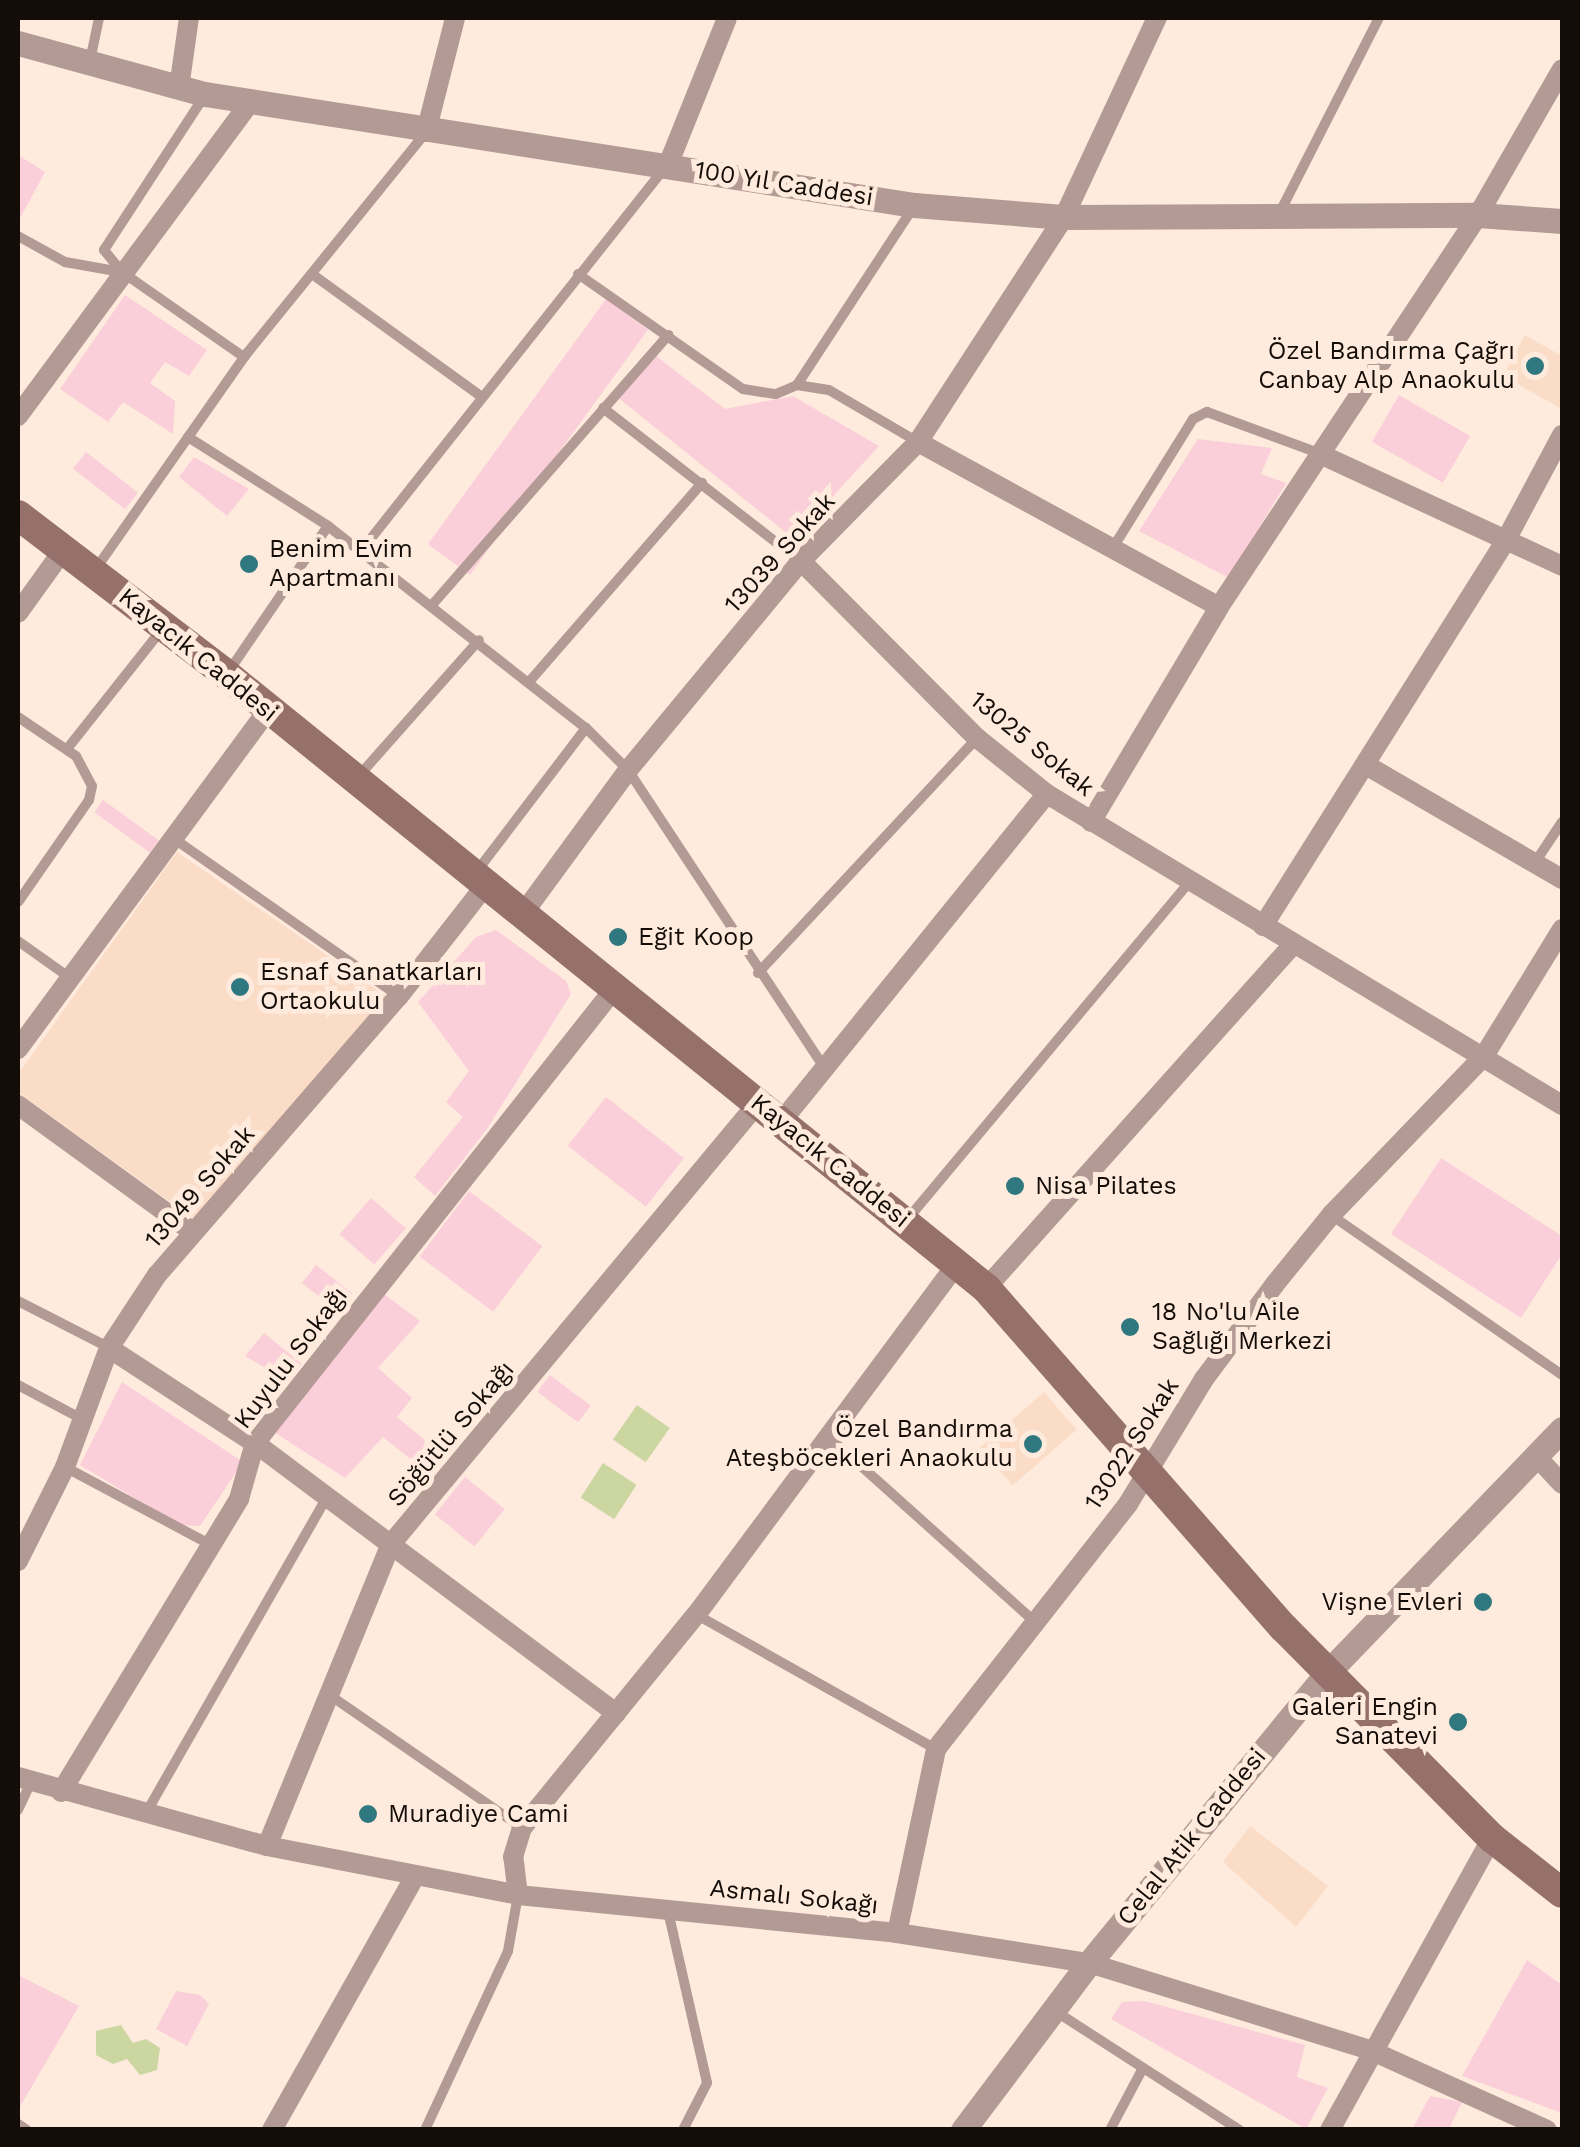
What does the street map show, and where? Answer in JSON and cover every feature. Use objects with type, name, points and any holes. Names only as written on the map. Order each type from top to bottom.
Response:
[{"type":"main road","name":"Kayacık Caddesi","points":[[18,516],[226,674],[986,1288],[1328,1672],[1492,1838],[1562,1893]]},
{"type":"street","points":[[179,88],[189,18]]},
{"type":"street","points":[[426,132],[455,18]]},
{"type":"street","points":[[668,165],[727,18]]},
{"type":"street","name":"13039 Sokak","points":[[522,916],[628,770],[801,561],[918,442],[1064,217],[1157,18]]},
{"type":"street","name":"100 Yıl Caddesi","points":[[18,43],[90,66],[205,94],[426,132],[668,165],[914,205],[1064,217],[1478,215],[1562,221]]},
{"type":"street","points":[[1091,822],[1219,607],[1478,215],[1562,68]]},
{"type":"street","points":[[18,416],[250,102]]},
{"type":"street","points":[[1263,926],[1507,538],[1562,435]]},
{"type":"street","points":[[918,442],[1114,546],[1219,607]]},
{"type":"street","points":[[1322,455],[1562,566]]},
{"type":"street","points":[[18,613],[64,548]]},
{"type":"street","name":"13025 Sokak","points":[[801,561],[977,738],[1047,794],[1562,1105]]},
{"type":"street","points":[[18,1049],[74,980],[266,710]]},
{"type":"street","points":[[1366,765],[1562,879]]},
{"type":"street","name":"Söğütlü Sokağı","points":[[267,1846],[391,1544],[769,1113],[825,1070],[1047,794]]},
{"type":"street","name":"13049 Sokak","points":[[18,1561],[65,1468],[80,1418],[109,1348],[192,1232],[399,996],[479,881]]},
{"type":"street","name":"13022 Sokak","points":[[897,1933],[936,1749],[1148,1470],[1204,1380],[1331,1215],[1484,1056],[1562,928]]},
{"type":"street","points":[[986,1288],[1294,944]]},
{"type":"street","name":"Kuyulu Sokağı","points":[[61,1792],[244,1486],[255,1443],[614,988]]},
{"type":"street","points":[[18,1105],[192,1232]]},
{"type":"street","points":[[518,1895],[513,1857],[522,1828],[696,1614],[831,1438],[957,1264]]},
{"type":"street","points":[[109,1348],[255,1443],[616,1713]]},
{"type":"street","name":"Celal Atik Caddesi","points":[[963,2130],[1089,1963],[1328,1672],[1562,1429]]},
{"type":"street","points":[[1536,1456],[1562,1484]]},
{"type":"street","name":"Asmalı Sokağı","points":[[24,1780],[144,1816],[267,1846],[518,1895],[897,1933],[1089,1963],[1370,2050],[1548,2130]]},
{"type":"street","points":[[1330,2130],[1370,2050],[1492,1838]]},
{"type":"street","points":[[275,2129],[415,1876]]},
{"type":"lane","points":[[90,66],[99,18]]},
{"type":"lane","points":[[1278,217],[1379,18]]},
{"type":"lane","points":[[205,94],[106,242],[107,259],[244,358]]},
{"type":"lane","points":[[94,571],[244,358],[426,132]]},
{"type":"lane","points":[[361,551],[668,165]]},
{"type":"lane","points":[[797,385],[914,205]]},
{"type":"lane","points":[[18,236],[64,262],[122,272]]},
{"type":"lane","points":[[312,274],[482,397]]},
{"type":"lane","points":[[578,274],[743,390],[776,394],[797,385],[829,390],[918,442]]},
{"type":"lane","points":[[432,605],[668,336]]},
{"type":"lane","name":"13025 Sokak","points":[[603,408],[801,561]]},
{"type":"lane","points":[[1114,546],[1193,419],[1207,412],[1322,455]]},
{"type":"lane","points":[[188,436],[328,526],[479,640],[586,728],[628,770],[825,1070]]},
{"type":"lane","points":[[529,682],[702,483]]},
{"type":"lane","points":[[226,674],[328,526]]},
{"type":"lane","points":[[67,750],[164,627]]},
{"type":"lane","points":[[355,781],[479,640]]},
{"type":"lane","points":[[18,717],[84,764],[92,792],[18,902]]},
{"type":"lane","points":[[479,881],[586,728]]},
{"type":"lane","points":[[758,973],[977,738]]},
{"type":"lane","points":[[1536,861],[1562,822]]},
{"type":"lane","points":[[173,838],[399,996]]},
{"type":"lane","points":[[906,1222],[1189,882]]},
{"type":"lane","points":[[18,941],[74,980]]},
{"type":"lane","points":[[1331,1215],[1562,1375]]},
{"type":"lane","points":[[18,1301],[109,1348]]},
{"type":"lane","points":[[18,1385],[80,1418]]},
{"type":"lane","points":[[831,1438],[1034,1621]]},
{"type":"lane","points":[[65,1468],[209,1544]]},
{"type":"lane","points":[[144,1816],[327,1497]]},
{"type":"lane","points":[[696,1614],[936,1749]]},
{"type":"lane","points":[[331,1696],[522,1828]]},
{"type":"lane","points":[[18,1810],[24,1780]]},
{"type":"lane","points":[[424,2130],[508,1951],[518,1895]]},
{"type":"lane","points":[[668,1910],[707,2084],[682,2130]]},
{"type":"lane","points":[[1053,2010],[1240,2130]]},
{"type":"lane","points":[[1110,2130],[1143,2068]]},
{"type":"lane","points":[[18,2124],[27,2130]]},
{"type":"shaded area","points":[[18,155],[45,172],[18,222]]},
{"type":"shaded area","points":[[125,295],[207,350],[189,376],[165,362],[150,383],[175,401],[173,434],[123,402],[108,422],[60,389]]},
{"type":"shaded area","points":[[606,299],[648,330],[470,575],[428,544]]},
{"type":"shaded area","name":"Özel Bandırma Çağrı Canbay Alp Anaokulu","points":[[1525,335],[1562,356],[1562,409],[1503,376]]},
{"type":"shaded area","points":[[656,356],[725,409],[793,396],[879,446],[794,539],[617,397]]},
{"type":"shaded area","points":[[1399,395],[1470,436],[1443,483],[1372,442]]},
{"type":"shaded area","points":[[1198,439],[1272,448],[1261,474],[1286,483],[1229,578],[1139,531]]},
{"type":"shaded area","points":[[86,452],[138,493],[125,509],[73,469]]},
{"type":"shaded area","points":[[194,457],[249,489],[227,516],[179,477]]},
{"type":"shaded area","points":[[103,800],[159,841],[150,853],[94,812]]},
{"type":"shaded area","points":[[177,852],[389,998],[194,1219],[18,1092],[18,1074]]},
{"type":"shaded area","points":[[496,930],[566,981],[571,994],[487,1129],[435,1196],[414,1177],[463,1117],[446,1102],[469,1071],[418,1002],[476,937]]},
{"type":"shaded area","points":[[606,1097],[684,1158],[646,1207],[568,1146]]},
{"type":"shaded area","points":[[1441,1158],[1562,1236],[1562,1254],[1521,1318],[1391,1234]]},
{"type":"shaded area","points":[[469,1191],[542,1246],[493,1312],[420,1256]]},
{"type":"shaded area","points":[[371,1198],[406,1228],[374,1264],[340,1234]]},
{"type":"shaded area","points":[[316,1265],[352,1293],[338,1311],[302,1283]]},
{"type":"shaded area","points":[[384,1294],[420,1321],[378,1368],[412,1398],[397,1417],[434,1448],[419,1466],[383,1437],[345,1478],[274,1432]]},
{"type":"shaded area","points":[[264,1333],[302,1364],[289,1382],[245,1356]]},
{"type":"shaded area","points":[[550,1375],[591,1406],[578,1422],[537,1392]]},
{"type":"shaded area","points":[[122,1382],[243,1462],[200,1526],[179,1525],[80,1465]]},
{"type":"shaded area","name":"Özel Bandırma Ateşböcekleri Anaokulu","points":[[1044,1392],[1077,1430],[1013,1486],[980,1448]]},
{"type":"shaded area","points":[[637,1405],[670,1428],[646,1462],[613,1439]]},
{"type":"shaded area","points":[[603,1463],[637,1485],[614,1519],[581,1497]]},
{"type":"shaded area","points":[[465,1477],[505,1509],[474,1546],[435,1514]]},
{"type":"shaded area","points":[[1250,1826],[1328,1886],[1296,1927],[1223,1862]]},
{"type":"shaded area","points":[[1527,1960],[1562,1985],[1562,2113],[1462,2076]]},
{"type":"shaded area","points":[[18,1975],[79,2006],[18,2110]]},
{"type":"shaded area","points":[[176,1991],[200,1995],[209,2004],[187,2046],[156,2029]]},
{"type":"shaded area","points":[[1145,2001],[1305,2045],[1297,2077],[1328,2088],[1306,2129],[1111,2019],[1122,2002]]},
{"type":"shaded area","points":[[121,2025],[133,2043],[146,2039],[160,2048],[157,2070],[140,2075],[127,2059],[113,2064],[96,2055],[96,2031]]},
{"type":"shaded area","points":[[1430,2096],[1462,2102],[1449,2129],[1412,2130]]},
{"type":"place","name":"Özel Bandırma Çağrı Canbay Alp Anaokulu","points":[[1535,366]]},
{"type":"place","name":"Benim Evim Apartmanı","points":[[249,564]]},
{"type":"place","name":"Eğit Koop","points":[[618,937]]},
{"type":"place","name":"Esnaf Sanatkarları Ortaokulu","points":[[240,987]]},
{"type":"place","name":"Nisa Pilates","points":[[1015,1186]]},
{"type":"place","name":"18 No'lu Aile Sağlığı Merkezi","points":[[1130,1327]]},
{"type":"place","name":"Özel Bandırma Ateşböcekleri Anaokulu","points":[[1033,1444]]},
{"type":"place","name":"Vişne Evleri","points":[[1483,1602]]},
{"type":"place","name":"Galeri Engin Sanatevi","points":[[1458,1722]]},
{"type":"place","name":"Muradiye Cami","points":[[368,1814]]}]
